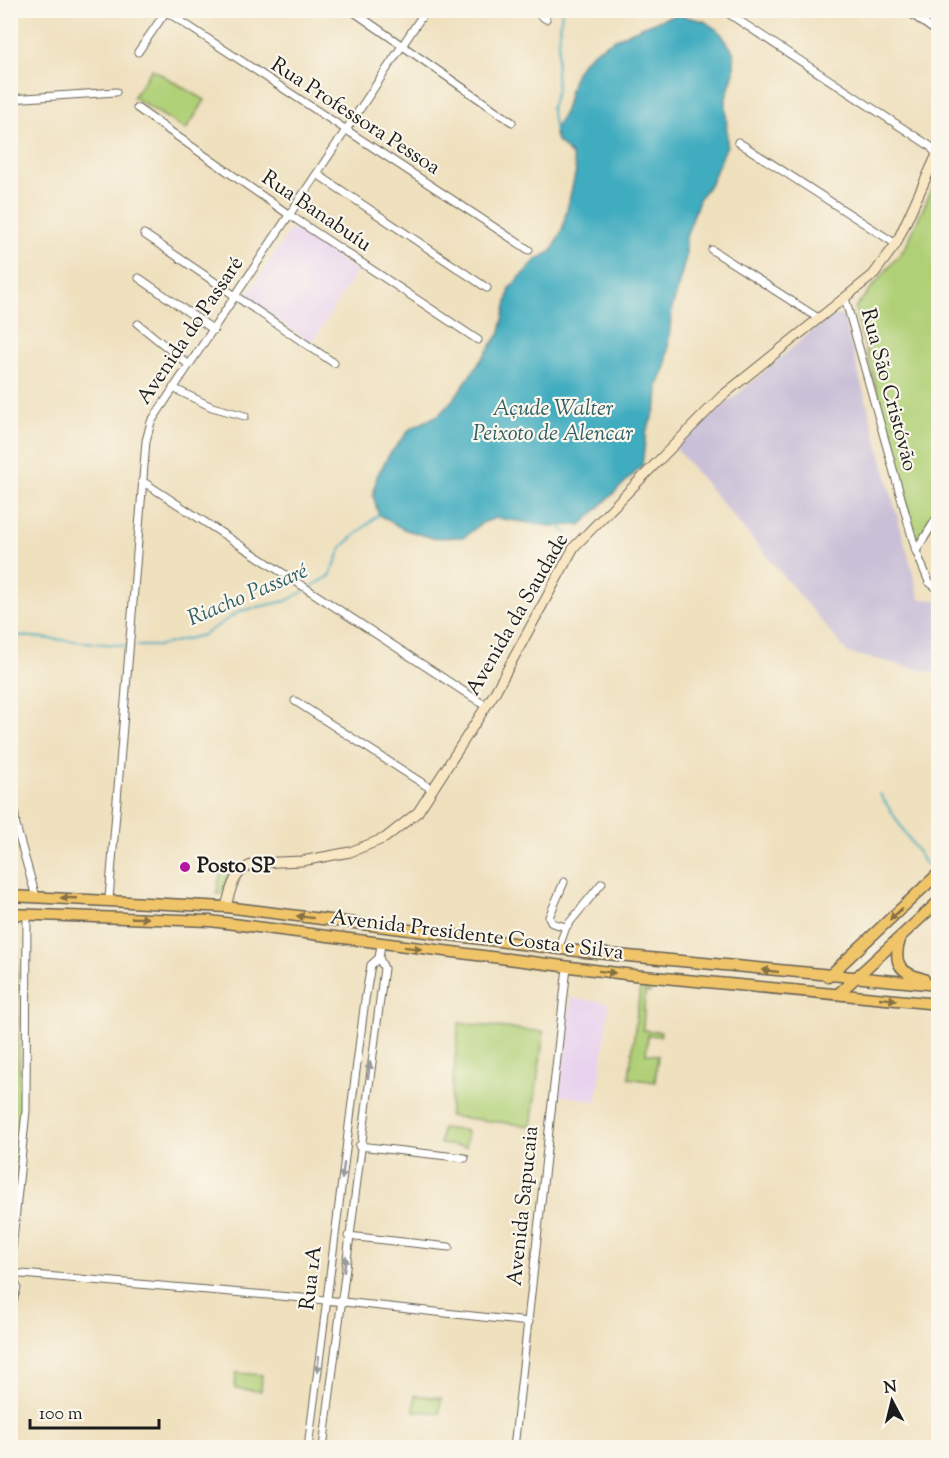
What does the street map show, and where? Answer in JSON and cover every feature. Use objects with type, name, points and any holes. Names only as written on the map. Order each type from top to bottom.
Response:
[{"type":"main road","points":[[939,874],[828,977],[838,994],[939,902]]},
{"type":"main road","name":"Avenida Presidente Costa e Silva","points":[[10,896],[109,899],[226,907],[558,949],[828,977],[939,984]]},
{"type":"main road","points":[[210,921],[213,906]]},
{"type":"main road","name":"Avenida Presidente Costa e Silva","points":[[10,914],[210,921],[381,945],[567,967],[939,1004]]},
{"type":"main road","points":[[341,938],[343,922]]},
{"type":"main road","points":[[367,942],[368,925]]},
{"type":"main road","points":[[900,939],[896,961],[902,971],[939,984]]},
{"type":"street","points":[[351,10],[512,122]]},
{"type":"street","name":"Avenida do Passaré","points":[[109,899],[142,481],[146,441],[151,422],[426,10]]},
{"type":"street","points":[[533,10],[546,19]]},
{"type":"street","points":[[723,10],[938,152]]},
{"type":"street","points":[[906,10],[939,33]]},
{"type":"street","points":[[138,52],[166,11]]},
{"type":"street","name":"Rua Professora Pessoa","points":[[166,11],[529,250]]},
{"type":"street","points":[[10,99],[116,92]]},
{"type":"street","name":"Rua Banabuíu","points":[[137,108],[288,214],[478,340]]},
{"type":"street","points":[[738,142],[896,244]]},
{"type":"street","name":"Avenida da Saudade","points":[[226,907],[234,880],[246,867],[256,863],[322,858],[368,846],[410,820],[433,790],[527,638],[574,547],[722,396],[873,275],[896,244],[938,152]]},
{"type":"street","points":[[317,174],[487,288]]},
{"type":"street","points":[[144,234],[334,363]]},
{"type":"street","points":[[712,250],[818,318]]},
{"type":"street","points":[[139,278],[213,330]]},
{"type":"street","name":"Rua São Cristóvão","points":[[845,298],[916,550],[929,582],[939,589]]},
{"type":"street","points":[[138,324],[189,365]]},
{"type":"street","points":[[173,388],[212,407],[245,416]]},
{"type":"street","points":[[142,481],[486,706]]},
{"type":"street","points":[[916,550],[939,516]]},
{"type":"street","points":[[295,701],[433,790]]},
{"type":"street","points":[[10,767],[16,826],[36,897]]},
{"type":"street","points":[[564,882],[549,917],[552,923],[566,927]]},
{"type":"street","points":[[558,949],[566,927],[602,883]]},
{"type":"street","points":[[10,1312],[17,1287],[10,1272],[26,1111],[27,914]]},
{"type":"street","points":[[379,958],[381,945]]},
{"type":"street","name":"Rua 1A","points":[[308,1448],[325,1300],[371,965],[379,958],[384,968],[359,1146],[323,1448]]},
{"type":"street","name":"Avenida Sapucaia","points":[[514,1448],[567,967]]},
{"type":"street","points":[[359,1146],[465,1158]]},
{"type":"street","points":[[348,1236],[449,1247]]},
{"type":"street","points":[[10,1272],[325,1300],[528,1322]]},
{"type":"shaded area","points":[[295,229],[357,271],[312,343],[245,298],[290,230]]},
{"type":"shaded area","points":[[831,315],[843,316],[920,599],[938,600],[938,674],[848,653],[675,447]]},
{"type":"shaded area","points":[[571,998],[609,1003],[597,1101],[559,1095]]},
{"type":"green space","points":[[152,69],[205,100],[186,130],[133,97]]},
{"type":"green space","points":[[938,176],[938,511],[922,538],[915,537],[855,308],[905,248]]},
{"type":"green space","points":[[221,872],[229,872],[222,894],[216,894]]},
{"type":"green space","points":[[11,924],[16,924],[21,1123],[11,1230]]},
{"type":"green space","points":[[640,988],[650,990],[650,993],[645,992],[643,1030],[661,1032],[660,1036],[648,1035],[646,1054],[658,1055],[655,1082],[629,1078]]},
{"type":"green space","points":[[459,1023],[544,1032],[531,1126],[449,1116]]},
{"type":"green space","points":[[442,1128],[467,1131],[466,1147],[440,1144]]},
{"type":"green space","points":[[236,1373],[262,1375],[261,1391],[235,1389]]},
{"type":"green space","points":[[415,1395],[441,1398],[440,1413],[414,1411]]},
{"type":"water","name":"Açude Walter Peixoto de Alencar","points":[[678,15],[704,21],[720,32],[734,53],[734,72],[726,98],[727,145],[711,183],[700,197],[686,237],[686,257],[672,309],[666,367],[658,385],[657,405],[646,433],[642,466],[581,525],[550,526],[496,518],[482,523],[464,537],[433,538],[403,529],[379,515],[373,496],[377,476],[389,455],[410,429],[440,414],[455,397],[500,333],[510,288],[536,260],[552,251],[562,230],[576,171],[572,156],[557,141],[554,131],[565,110],[577,71],[587,58],[610,42],[654,22]]},
{"type":"waterway","name":"Riacho Passaré","points":[[555,131],[551,108],[557,89],[556,73],[562,10]]},
{"type":"waterway","name":"Riacho Passaré","points":[[309,588],[330,576],[342,547],[379,514]]},
{"type":"waterway","points":[[557,524],[568,534]]},
{"type":"waterway","name":"Riacho Passaré","points":[[136,646],[158,646],[203,635],[240,611],[286,601],[304,591]]},
{"type":"waterway","name":"Riacho Passaré","points":[[10,635],[127,646]]},
{"type":"waterway","points":[[880,794],[926,865]]},
{"type":"place","name":"Posto SP","points":[[185,867]]}]
